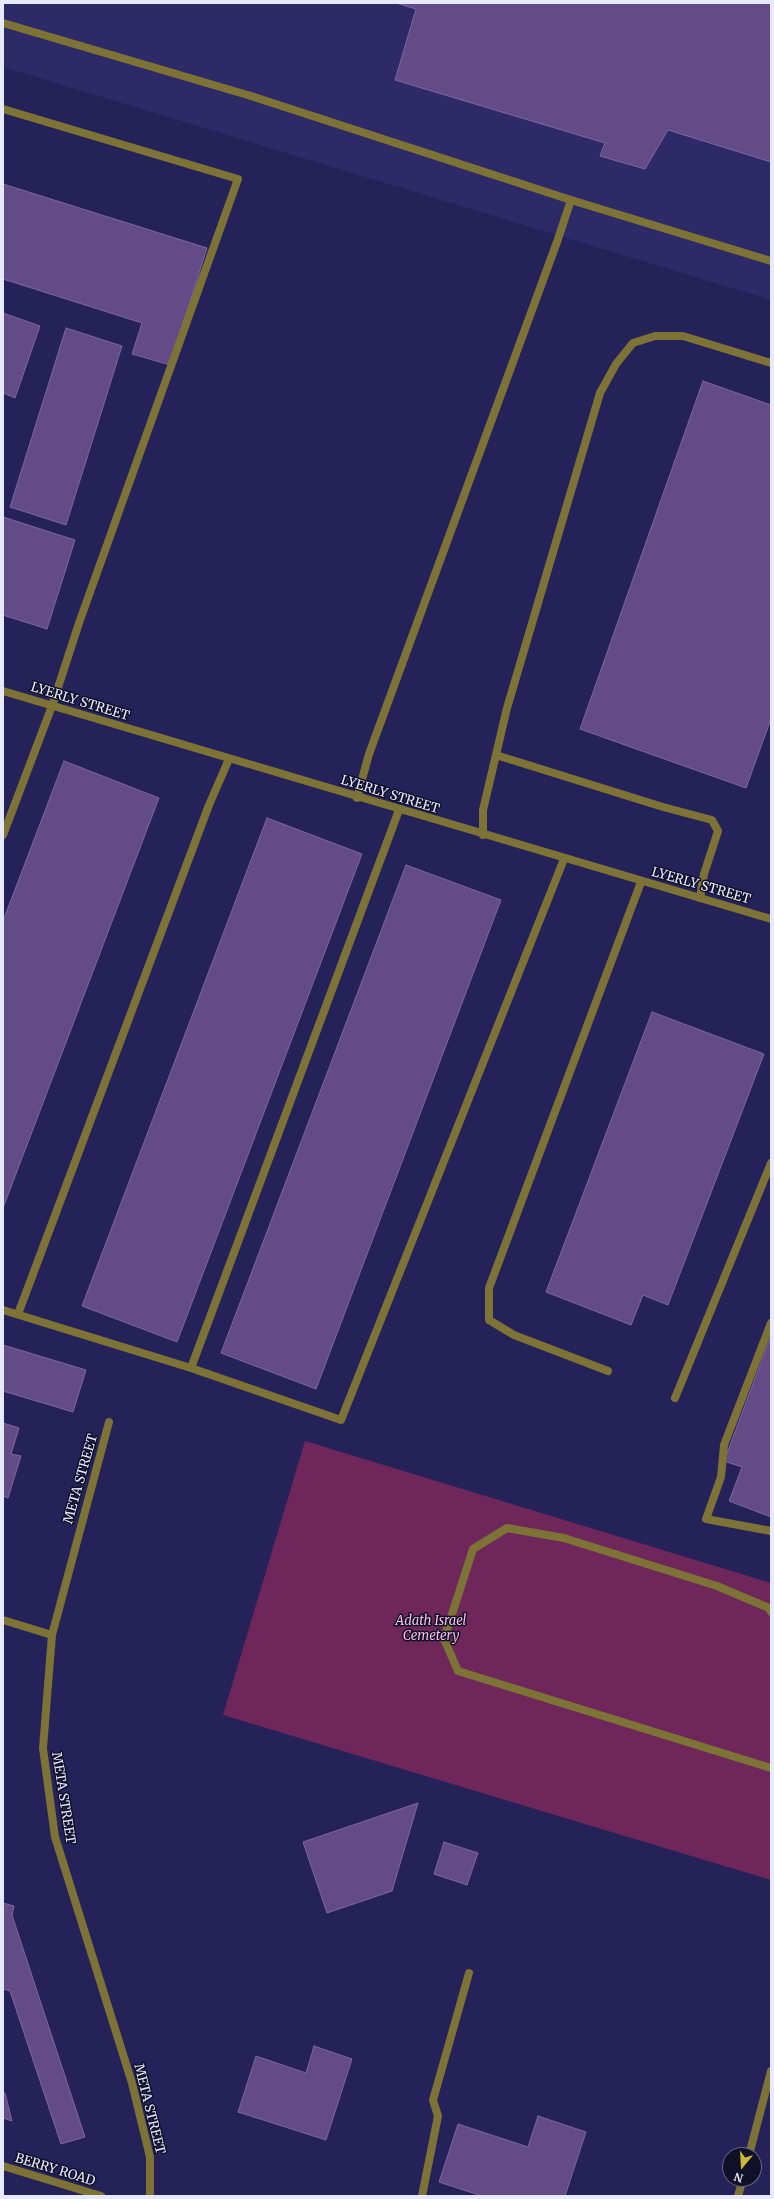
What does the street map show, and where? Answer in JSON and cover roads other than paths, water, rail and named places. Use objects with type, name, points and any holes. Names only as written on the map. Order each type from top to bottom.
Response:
[{"type":"street","points":[[3,23],[252,96],[571,200],[771,261]]},
{"type":"street","points":[[3,109],[238,178],[79,623],[52,706],[3,835]]},
{"type":"street","points":[[357,798],[369,754],[555,250],[571,200]]},
{"type":"street","points":[[483,835],[483,810],[507,708],[600,393],[616,364],[633,343],[655,336],[683,336],[771,363]]},
{"type":"street","name":"LYERLY STREET","points":[[3,691],[357,798],[771,920]]},
{"type":"street","points":[[496,755],[712,820],[718,831],[704,874],[700,898]]},
{"type":"street","points":[[18,1314],[210,805],[229,759]]},
{"type":"street","points":[[191,1368],[399,810]]},
{"type":"street","points":[[3,1310],[191,1368],[342,1420],[564,858]]},
{"type":"street","points":[[608,1371],[514,1335],[489,1320],[489,1288],[641,882]]},
{"type":"street","points":[[675,1398],[771,1163]]},
{"type":"street","points":[[771,1323],[724,1445],[721,1477],[706,1519],[771,1532]]},
{"type":"street","name":"META STREET","points":[[109,1422],[90,1486],[52,1635],[43,1748],[55,1837],[132,2083],[150,2156],[150,2196]]},
{"type":"street","points":[[771,1612],[770,1608],[717,1586],[564,1538],[507,1528],[473,1549],[444,1639],[458,1671],[771,1768]]},
{"type":"street","points":[[3,1620],[52,1635]]},
{"type":"street","points":[[422,2196],[438,2116],[433,2100],[469,1973]]},
{"type":"street","points":[[751,2147],[771,2071]]},
{"type":"street","name":"BERRY ROAD","points":[[3,2166],[101,2196]]},
{"type":"park label","name":"Adath Israel Cemetery","points":[[431,1628]]}]
